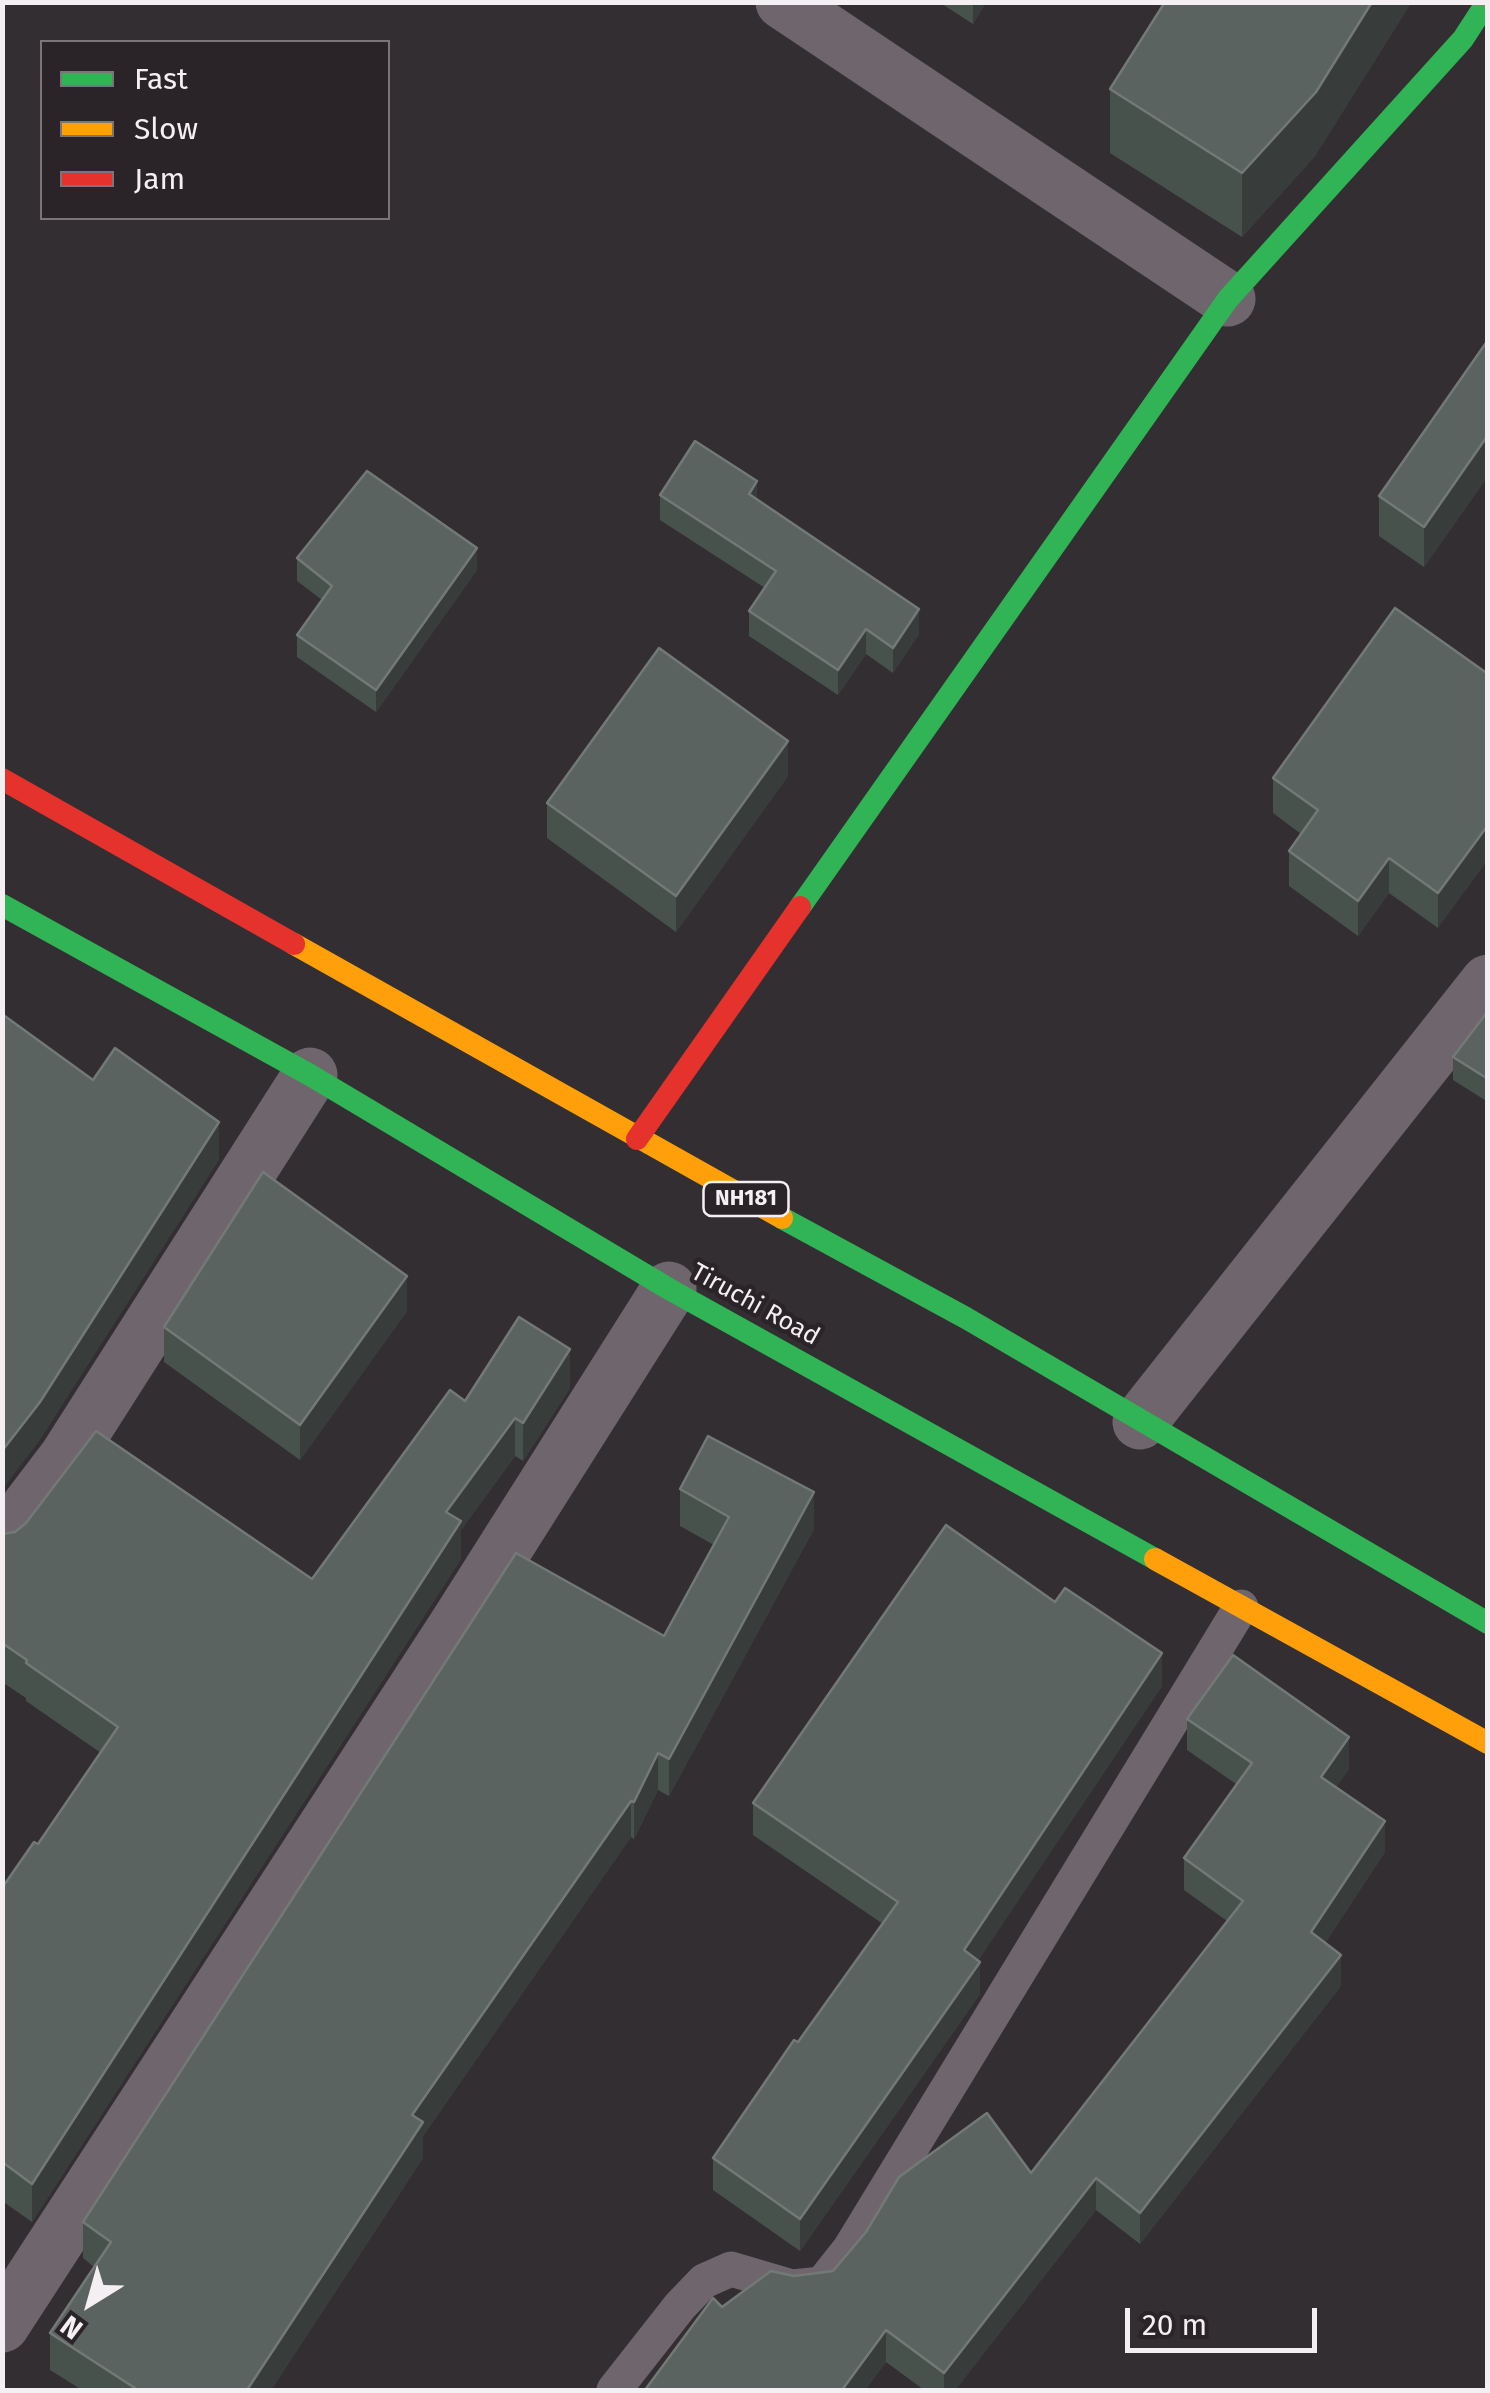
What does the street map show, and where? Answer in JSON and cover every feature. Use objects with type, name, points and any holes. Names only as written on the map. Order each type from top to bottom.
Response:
[{"type":"main road","points":[[637,1139],[1228,299],[1463,39],[1488,2]]},
{"type":"main road","name":"NH181","points":[[2,779],[637,1139],[966,1318],[1488,1623]]},
{"type":"main road","name":"Tiruchi Road","points":[[2,905],[310,1075],[670,1289],[1488,1744]]},
{"type":"street","points":[[783,2],[1228,299]]},
{"type":"street","points":[[1140,1422],[1488,982]]},
{"type":"street","points":[[2,1542],[66,1458],[310,1075]]},
{"type":"street","points":[[2,2324],[438,1654],[670,1289]]},
{"type":"lane","points":[[614,2390],[704,2281],[732,2269],[792,2287],[822,2284],[840,2261],[1242,1606]]},
{"type":"building","points":[[1165,2],[1372,2],[1316,92],[1242,173],[1110,89]]},
{"type":"building","points":[[1488,340],[1488,435],[1424,527],[1379,496]]},
{"type":"building","points":[[695,441],[757,481],[749,494],[919,609],[893,648],[866,629],[838,670],[749,611],[776,571],[660,495]]},
{"type":"building","points":[[367,471],[477,548],[376,690],[297,635],[332,586],[297,558]]},
{"type":"building","points":[[1395,608],[1488,674],[1488,825],[1438,893],[1389,858],[1358,901],[1289,851],[1318,810],[1273,778]]},
{"type":"building","points":[[659,648],[788,741],[676,896],[547,803]]},
{"type":"building","points":[[1488,1011],[1488,1079],[1453,1057]]},
{"type":"building","points":[[2,1014],[93,1080],[115,1048],[219,1122],[40,1402],[2,1451]]},
{"type":"building","points":[[263,1172],[407,1276],[300,1425],[164,1327]]},
{"type":"building","points":[[519,1317],[570,1349],[523,1423],[515,1418],[446,1512],[461,1521],[32,2184],[5,2164],[2,2167],[2,1888],[34,1842],[38,1844],[118,1727],[2,1643],[2,1534],[15,1532],[26,1523],[96,1431],[312,1579],[450,1390],[465,1401]]},
{"type":"building","points":[[708,1436],[814,1492],[669,1759],[658,1753],[634,1802],[631,1801],[412,2115],[423,2122],[247,2390],[138,2390],[50,2333],[111,2242],[83,2222],[516,1553],[664,1636],[729,1517],[680,1489]]},
{"type":"building","points":[[946,1525],[1055,1602],[1065,1588],[1162,1653],[964,1950],[980,1962],[800,2219],[713,2158],[794,2040],[798,2042],[898,1902],[753,1803]]},
{"type":"building","points":[[1233,1655],[1349,1737],[1321,1777],[1385,1821],[1311,1932],[1341,1955],[1140,2213],[1096,2178],[944,2373],[886,2330],[842,2390],[645,2390],[713,2298],[722,2307],[771,2271],[794,2276],[833,2271],[866,2232],[899,2177],[987,2113],[1031,2173],[1243,1901],[1184,1858],[1252,1763],[1187,1719]]},
{"type":"traffic: fast","points":[[800,907],[1228,299],[1463,39],[1487,2]]},
{"type":"traffic: fast","points":[[2,905],[310,1075],[669,1289],[1155,1559]]},
{"type":"traffic: fast","points":[[782,1218],[966,1318],[1488,1623]]},
{"type":"traffic: slow","points":[[294,944],[782,1218]]},
{"type":"traffic: slow","points":[[1155,1559],[1488,1743]]},
{"type":"traffic: jam","points":[[2,779],[294,944]]},
{"type":"traffic: jam","points":[[637,1139],[800,907]]}]
